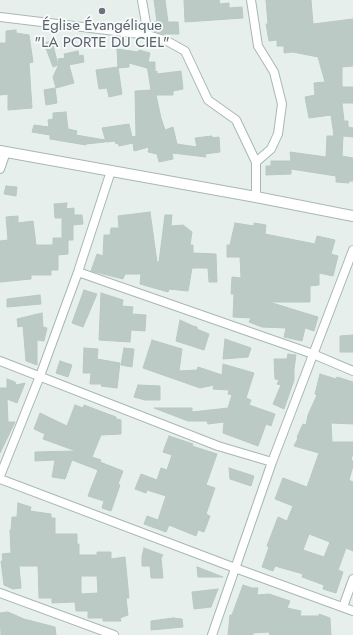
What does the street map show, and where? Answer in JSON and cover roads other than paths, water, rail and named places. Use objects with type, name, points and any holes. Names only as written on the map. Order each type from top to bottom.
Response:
[{"type":"street","points":[[142,0],[148,35]]},
{"type":"street","points":[[251,0],[258,46],[274,72],[282,104],[278,134],[271,148],[256,162]]},
{"type":"street","points":[[0,17],[148,35],[167,41],[185,51],[208,100],[236,120],[256,162],[256,197]]},
{"type":"street","points":[[0,169],[3,151],[353,216]]},
{"type":"street","points":[[111,171],[78,272],[40,376],[0,478],[235,568],[353,611]]},
{"type":"street","points":[[212,635],[272,462],[353,250]]},
{"type":"street","points":[[78,272],[313,354],[353,371]]},
{"type":"street","points":[[0,361],[218,446],[272,462]]},
{"type":"street","points":[[343,607],[353,579]]},
{"type":"street","points":[[0,593],[114,635]]},
{"type":"place","name":"Église Évangélique \"LA PORTE DU CIEL\"","points":[[102,11]]}]
